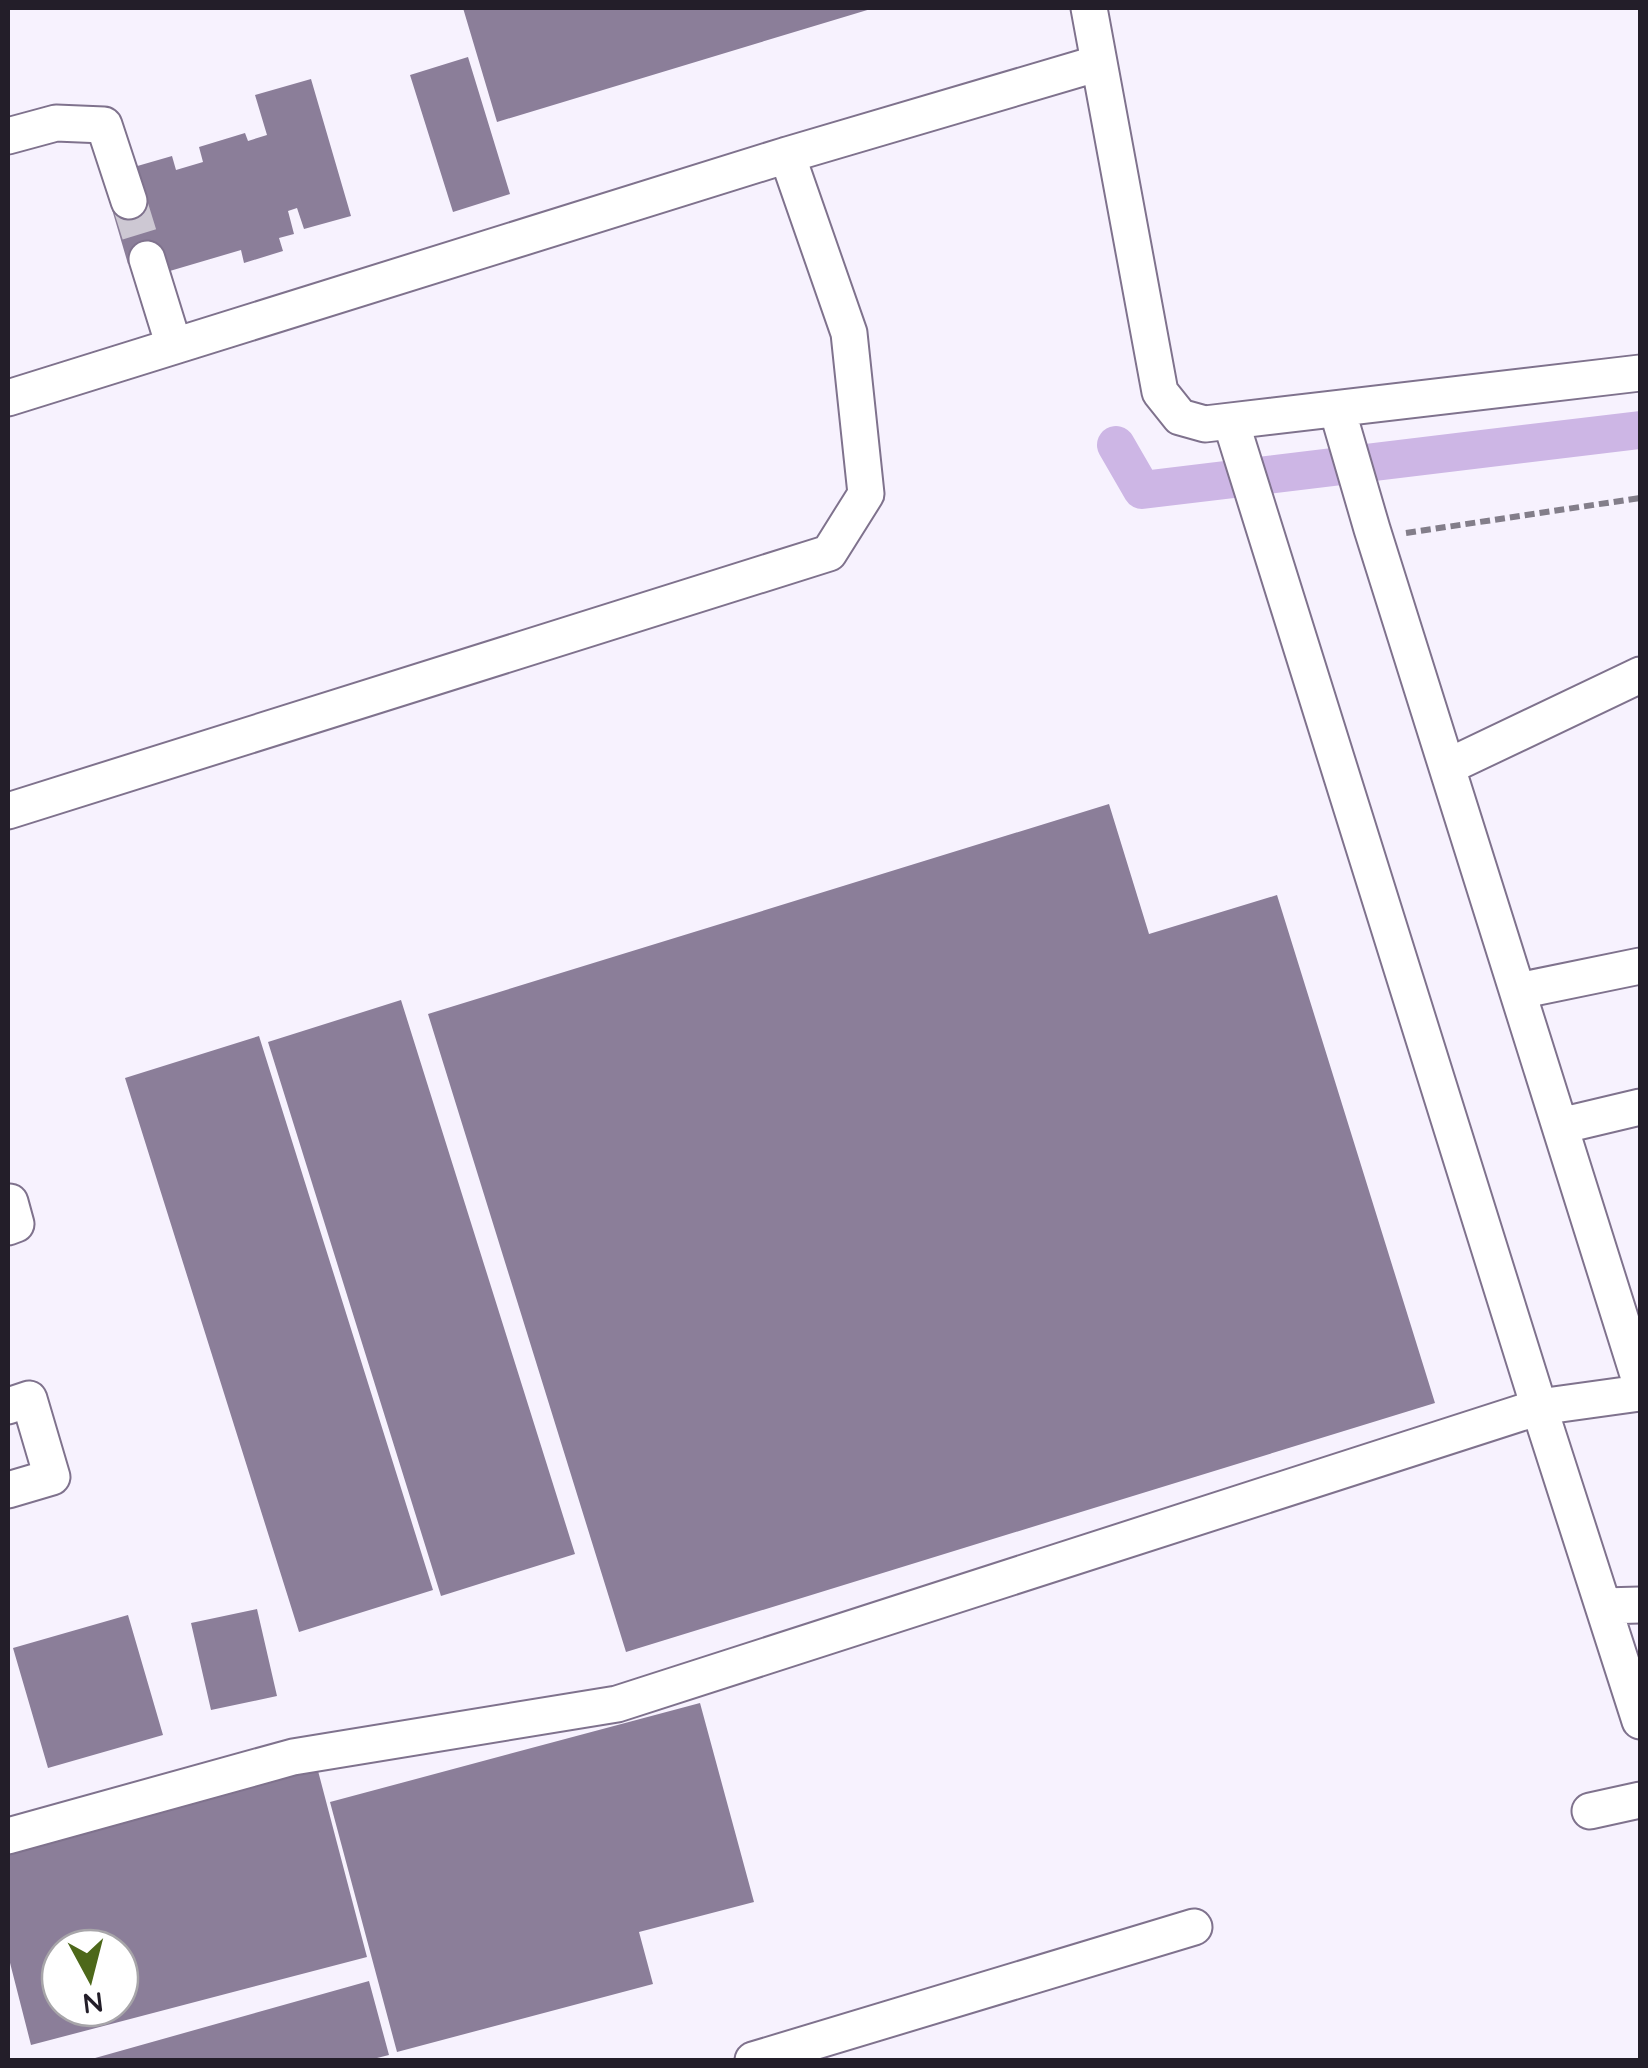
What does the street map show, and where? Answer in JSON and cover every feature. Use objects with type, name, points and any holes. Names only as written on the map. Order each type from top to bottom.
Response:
[{"type":"street","points":[[1089,8],[1090,66],[1160,392],[1180,416],[1236,437],[1342,424],[1640,373]]},
{"type":"street","points":[[8,398],[787,155],[1090,66]]},
{"type":"street","points":[[8,136],[56,123],[104,125],[129,201]]},
{"type":"street","points":[[8,811],[829,553],[866,494],[849,333],[787,155]]},
{"type":"street","points":[[147,258],[174,346]]},
{"type":"street","points":[[1342,424],[1640,1381]]},
{"type":"street","points":[[1236,437],[1640,1720]]},
{"type":"street","points":[[1447,767],[1640,676]]},
{"type":"street","points":[[1518,991],[1640,966]]},
{"type":"street","points":[[1560,1126],[1640,1107]]},
{"type":"street","points":[[8,1836],[293,1757],[616,1704],[1539,1407],[1640,1393]]},
{"type":"street","points":[[8,1406],[29,1399],[52,1477],[8,1490]]},
{"type":"street","points":[[1604,1606],[1640,1605]]},
{"type":"street","points":[[1590,1811],[1640,1800]]},
{"type":"street","points":[[753,2060],[1194,1927]]},
{"type":"path","points":[[1374,533],[1640,498]]},
{"type":"building","points":[[463,8],[874,8],[497,122]]},
{"type":"building","points":[[468,57],[510,194],[453,212],[410,75]]},
{"type":"building","points":[[311,79],[351,216],[304,229],[297,208],[288,211],[294,234],[279,238],[283,251],[244,263],[241,250],[163,273],[158,255],[128,264],[111,206],[135,199],[127,169],[172,156],[176,170],[203,162],[199,147],[245,133],[248,141],[267,135],[255,95]]},
{"type":"building","points":[[1109,804],[1149,934],[1277,895],[1435,1403],[626,1652],[428,1014]]},
{"type":"building","points":[[401,1000],[575,1554],[441,1596],[268,1042]]},
{"type":"building","points":[[259,1036],[433,1590],[299,1632],[125,1078]]},
{"type":"building","points":[[257,1609],[277,1696],[211,1710],[191,1623]]},
{"type":"building","points":[[128,1615],[163,1735],[48,1768],[13,1648]]},
{"type":"building","points":[[700,1703],[754,1902],[639,1932],[653,1984],[397,2052],[330,1802]]},
{"type":"building","points":[[317,1767],[367,1957],[140,2016],[140,1928],[40,1928],[40,2028],[96,2028],[31,2045],[8,1955],[8,1854],[60,1840],[64,1833]]},
{"type":"building","points":[[369,1981],[389,2055],[369,2060],[88,2060]]},
{"type":"waterway","points":[[1116,445],[1142,490],[1640,430]]},
{"type":"tunnel","points":[[129,201],[147,259]]}]
